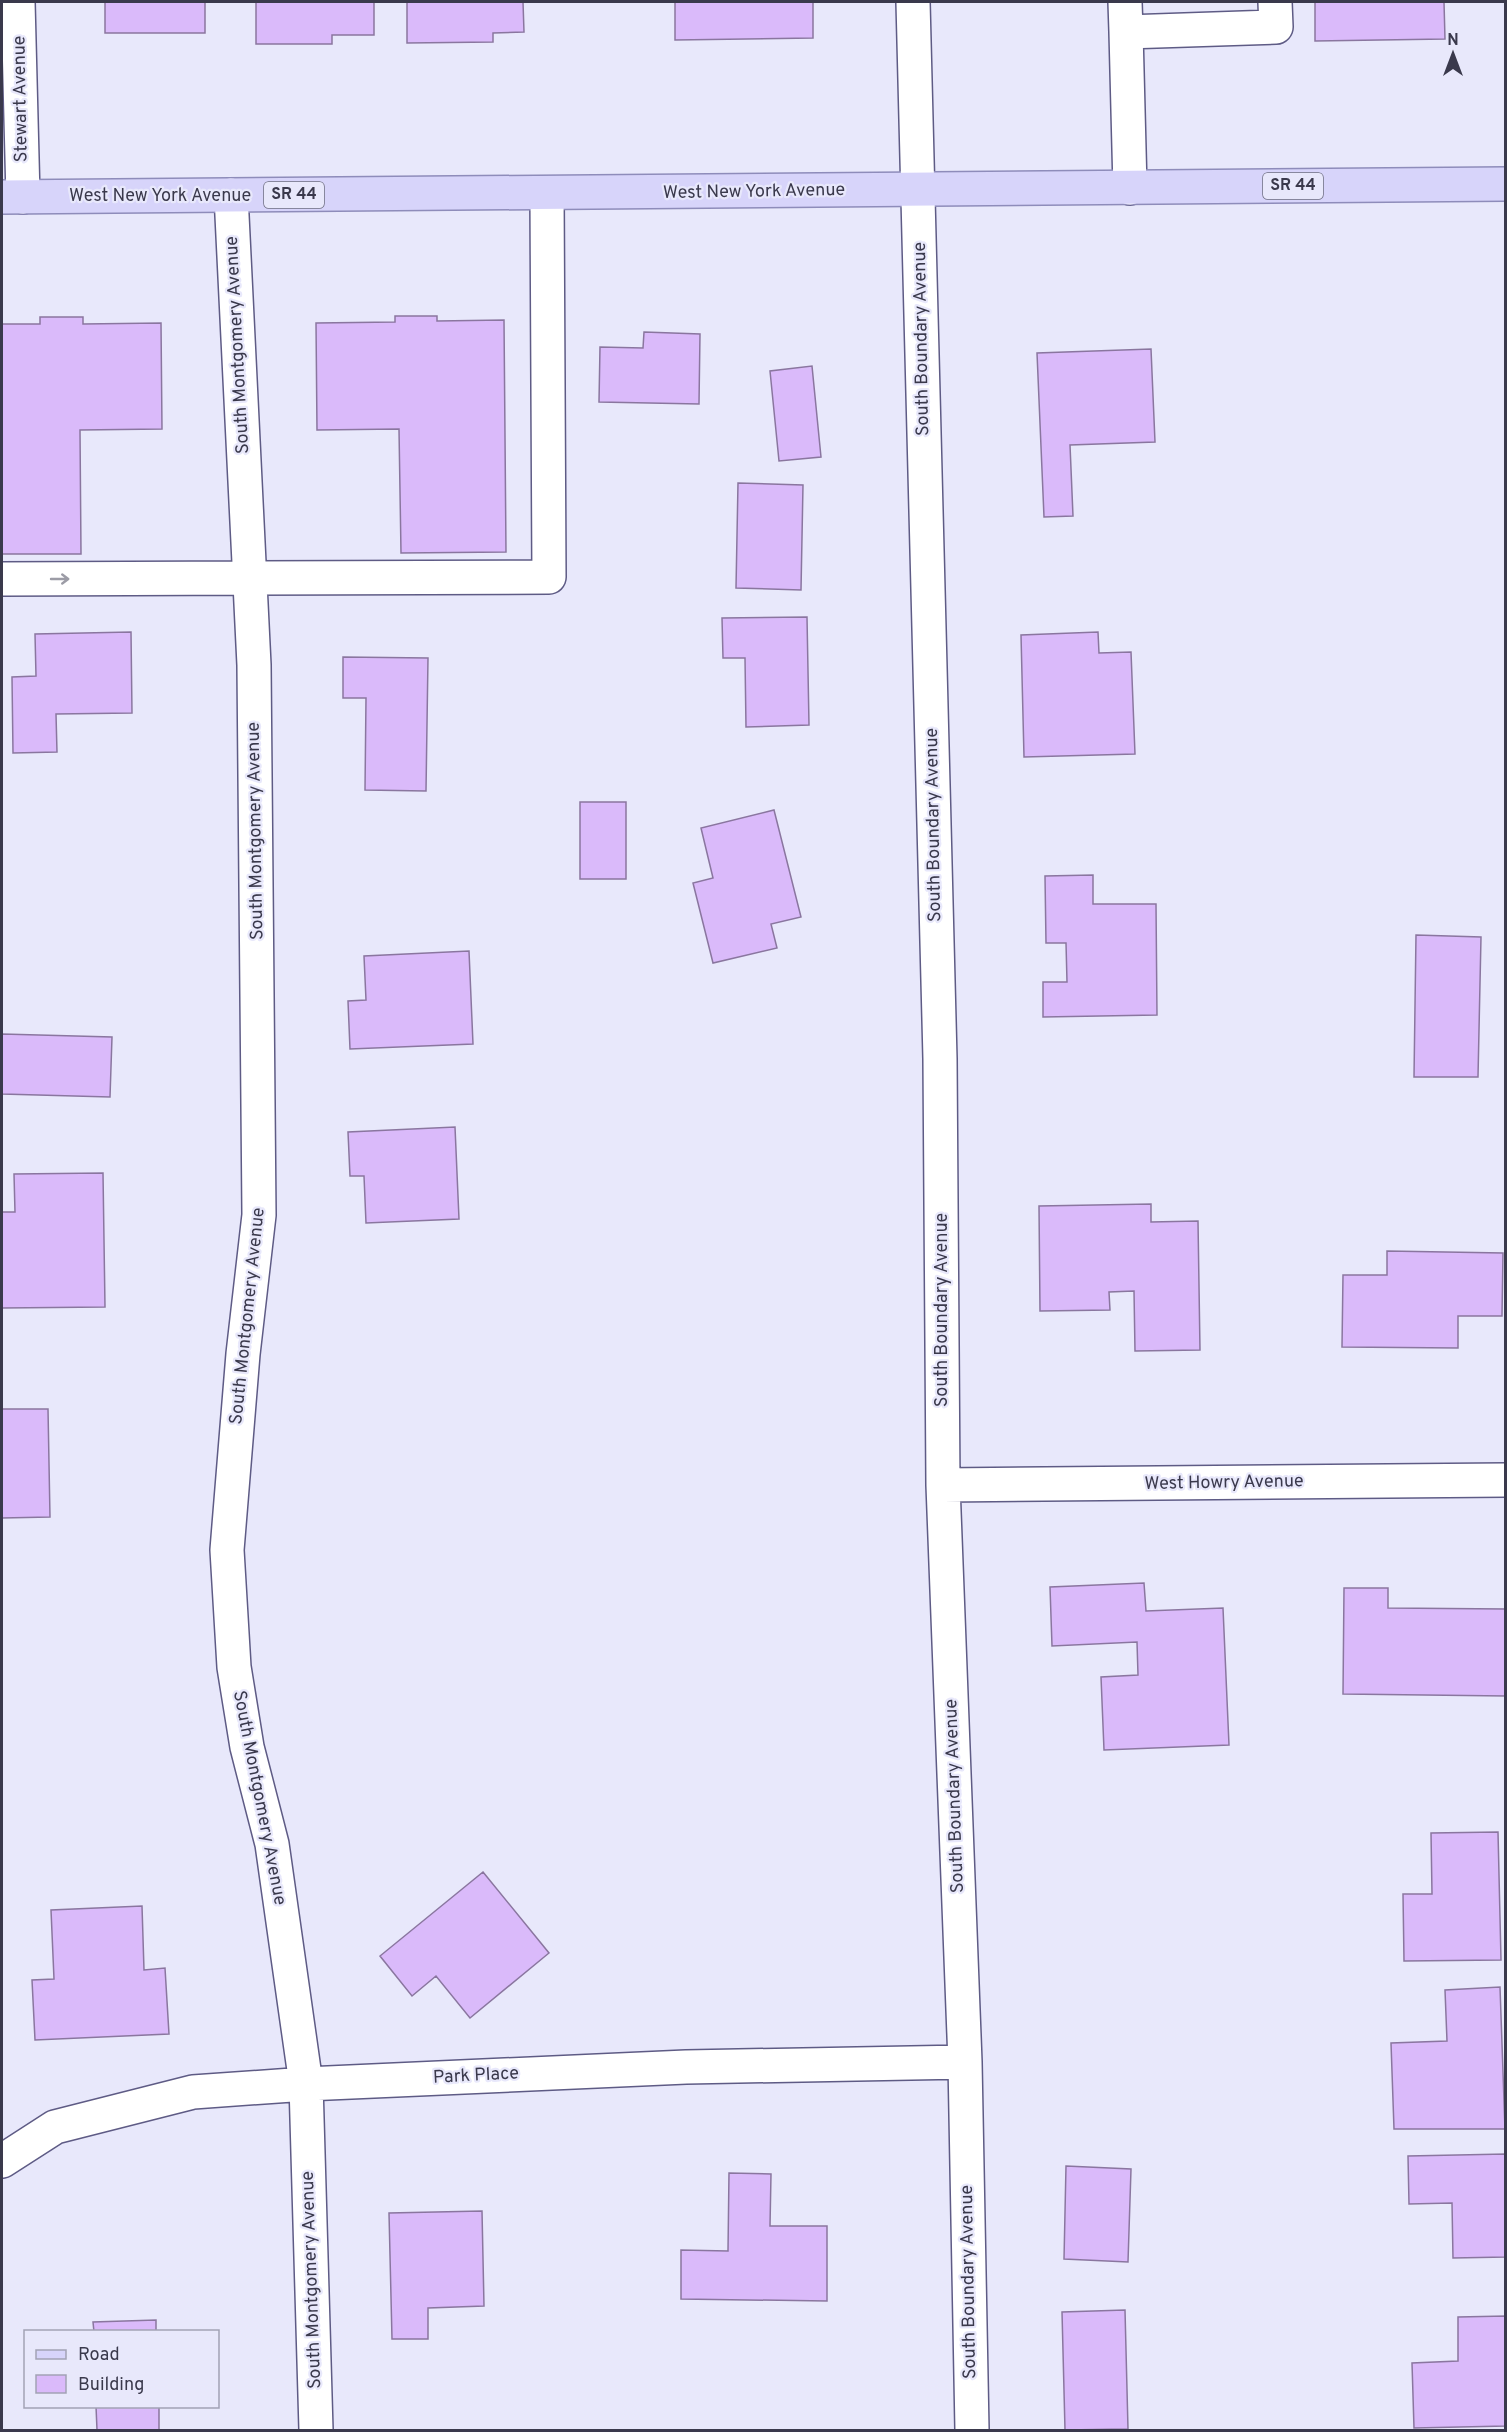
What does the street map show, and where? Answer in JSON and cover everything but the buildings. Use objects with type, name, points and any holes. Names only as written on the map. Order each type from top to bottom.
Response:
[{"type":"main road","name":"West New York Avenue","points":[[12,197],[1506,184]]},
{"type":"street","name":"Stewart Avenue","points":[[12,197],[18,2]]},
{"type":"street","name":"South Boundary Avenue","points":[[913,2],[940,1059],[943,1485],[965,2061],[972,2430]]},
{"type":"street","points":[[1130,188],[1125,17],[1276,27],[1275,2]]},
{"type":"street","points":[[2,579],[549,577],[547,193]]},
{"type":"street","name":"South Montgomery Avenue","points":[[231,195],[254,665],[260,1215],[243,1354],[227,1550],[234,1667],[247,1747],[272,1844],[306,2084],[316,2430]]},
{"type":"street","name":"West Howry Avenue","points":[[943,1485],[1506,1480]]},
{"type":"street","name":"Park Place","points":[[2,2161],[55,2127],[193,2092],[306,2084],[686,2067],[965,2061]]}]
